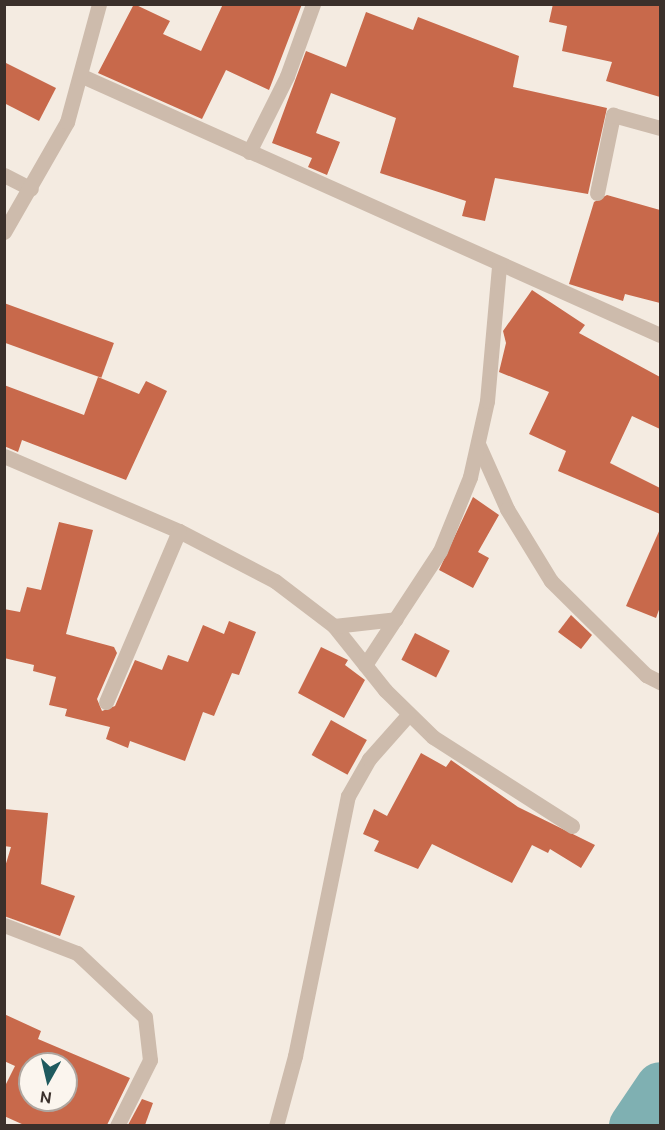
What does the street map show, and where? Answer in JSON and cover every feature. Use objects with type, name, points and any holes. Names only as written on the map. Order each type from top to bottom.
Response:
[{"type":"street","points":[[4,232],[31,189],[67,122],[82,76],[99,4]]},
{"type":"street","points":[[249,152],[287,76],[313,4]]},
{"type":"street","points":[[82,76],[499,266],[660,335]]},
{"type":"street","points":[[597,193],[613,115],[627,115],[660,128]]},
{"type":"street","points":[[4,176],[31,189]]},
{"type":"street","points":[[365,665],[440,551],[479,446],[499,266]]},
{"type":"street","points":[[479,446],[507,509],[550,581],[646,675],[660,682]]},
{"type":"street","points":[[4,456],[179,531],[275,581],[334,626],[408,715],[469,764],[572,826]]},
{"type":"street","points":[[106,702],[179,531]]},
{"type":"street","points":[[334,626],[396,619]]},
{"type":"street","points":[[276,1125],[295,1056],[348,796],[369,759],[408,715]]},
{"type":"street","points":[[4,925],[77,953],[145,1017],[150,1060],[117,1125]]},
{"type":"building","points":[[134,4],[170,21],[163,34],[201,51],[223,4],[302,4],[269,90],[226,70],[202,119],[98,73]]},
{"type":"building","points":[[553,4],[660,4],[660,97],[606,81],[612,62],[562,51],[567,26],[549,22]]},
{"type":"building","points":[[366,12],[413,30],[418,17],[519,56],[513,87],[607,108],[588,194],[495,178],[485,221],[462,216],[466,201],[380,173],[396,118],[331,93],[316,133],[340,142],[327,175],[308,167],[312,158],[272,143],[306,51],[346,67]]},
{"type":"building","points":[[4,62],[56,88],[39,121],[4,103]]},
{"type":"building","points":[[607,195],[660,210],[660,303],[625,294],[623,301],[569,284],[594,202]]},
{"type":"building","points":[[532,290],[585,325],[579,333],[660,377],[660,429],[632,416],[610,463],[660,488],[660,514],[558,471],[566,451],[529,434],[549,392],[499,372],[506,343],[503,331]]},
{"type":"building","points":[[4,303],[114,343],[101,378],[4,342]]},
{"type":"building","points":[[98,377],[139,394],[146,381],[167,391],[126,480],[22,440],[18,452],[4,446],[4,385],[84,415]]},
{"type":"building","points":[[473,497],[499,515],[478,552],[489,558],[473,588],[439,570]]},
{"type":"building","points":[[59,522],[93,530],[66,634],[114,647],[117,653],[97,699],[102,711],[115,706],[135,660],[162,670],[168,655],[188,662],[203,625],[224,634],[229,621],[256,632],[239,675],[232,673],[214,716],[203,712],[185,761],[130,741],[128,748],[106,739],[110,727],[65,716],[67,709],[49,705],[56,677],[33,671],[34,665],[4,658],[4,609],[20,612],[27,587],[41,590]]},
{"type":"building","points":[[660,529],[660,607],[656,618],[626,606]]},
{"type":"building","points":[[571,615],[592,635],[581,649],[558,632]]},
{"type":"building","points":[[415,633],[450,651],[436,677],[401,660]]},
{"type":"building","points":[[321,647],[348,660],[345,665],[365,680],[344,718],[298,693]]},
{"type":"building","points":[[331,720],[367,740],[347,775],[312,755]]},
{"type":"building","points":[[421,753],[446,767],[451,760],[518,807],[595,845],[581,868],[550,849],[548,853],[532,845],[512,883],[432,844],[418,869],[374,851],[379,841],[363,834],[374,809],[387,816]]},
{"type":"building","points":[[4,809],[48,813],[41,884],[75,896],[60,936],[4,916],[4,870],[11,847],[4,846]]},
{"type":"building","points":[[4,1014],[41,1031],[38,1039],[69,1052],[18,1052],[18,1112],[78,1112],[78,1056],[130,1078],[107,1125],[24,1125],[4,1116],[4,1088],[15,1066],[4,1061]]},
{"type":"building","points":[[142,1099],[153,1103],[145,1125],[128,1125]]},
{"type":"waterway","points":[[633,1126],[660,1086]]}]
